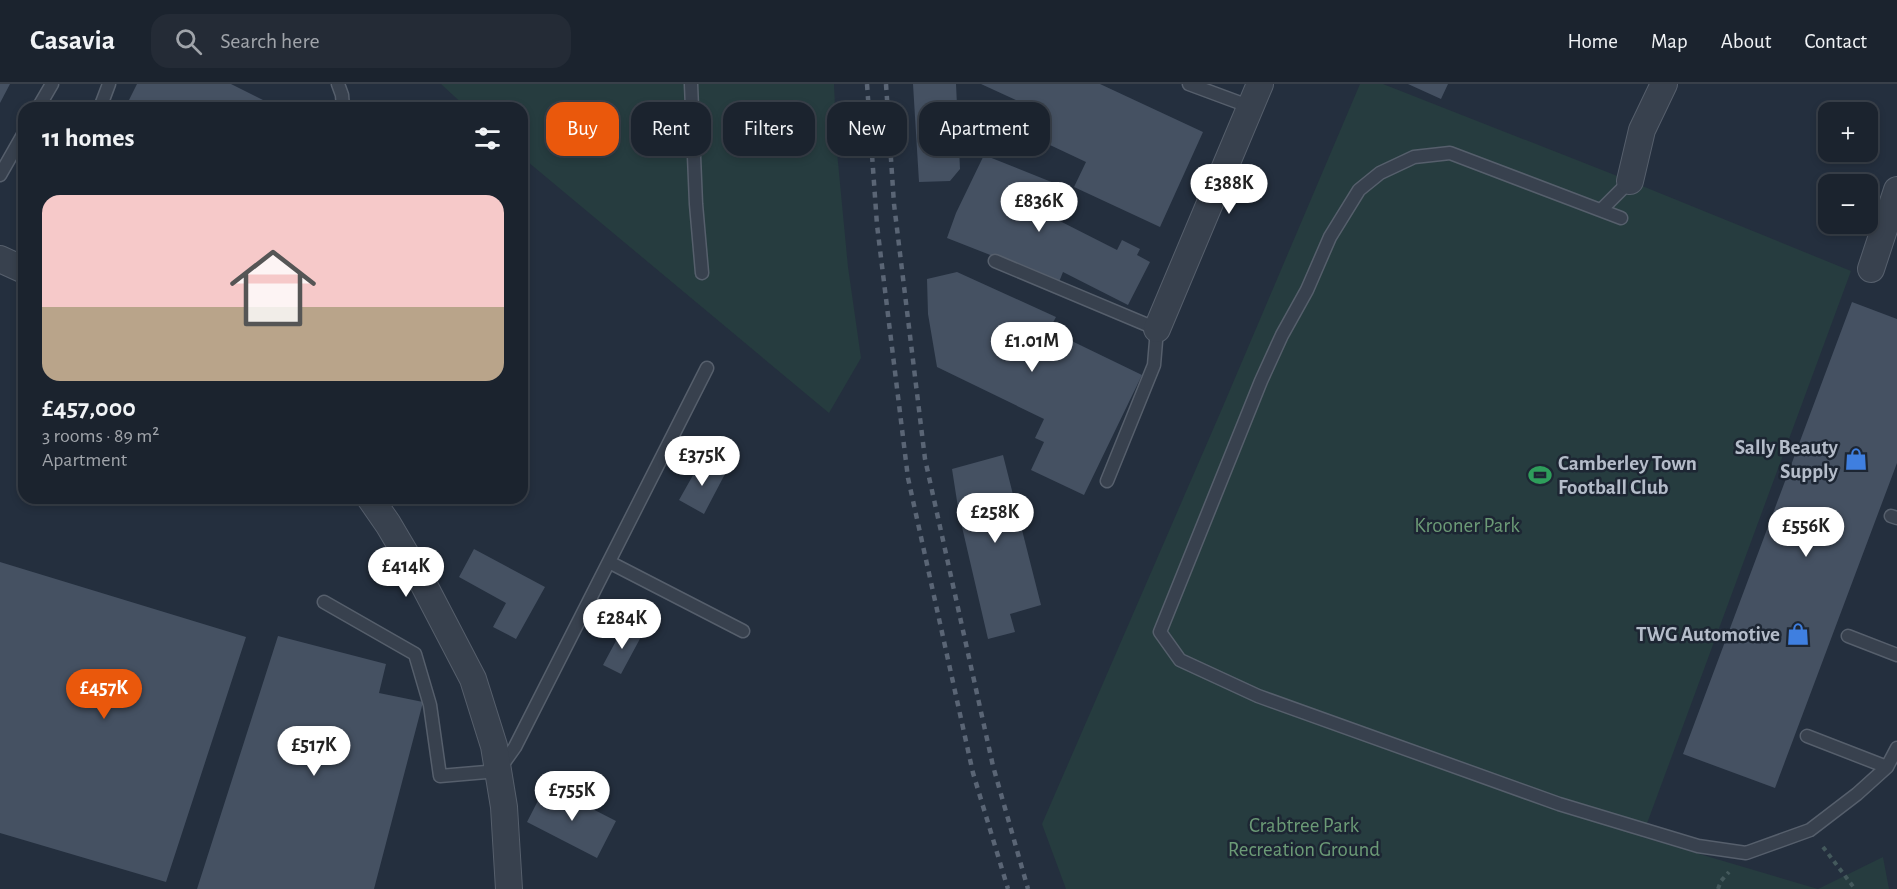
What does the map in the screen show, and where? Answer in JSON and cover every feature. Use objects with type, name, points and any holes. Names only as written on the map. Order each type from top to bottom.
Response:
[{"type":"street","points":[[1630,181],[1642,130],[1664,84]]},
{"type":"street","points":[[1157,328],[1255,95]]},
{"type":"street","points":[[1871,269],[1897,190]]},
{"type":"street","points":[[0,259],[18,267]]},
{"type":"street","points":[[374,504],[424,585],[473,680],[494,746],[504,807],[509,889]]},
{"type":"lane","points":[[42,102],[52,84]]},
{"type":"lane","points":[[102,102],[109,84]]},
{"type":"lane","points":[[338,84],[343,102]]},
{"type":"lane","points":[[691,84],[696,204],[702,273]]},
{"type":"lane","points":[[1189,84],[1255,95]]},
{"type":"lane","points":[[0,175],[18,144]]},
{"type":"lane","points":[[1621,218],[1450,153],[1414,157],[1380,173],[1359,190],[1330,237],[1307,290],[1273,354],[1160,632],[1180,660],[1258,696],[1559,804],[1698,846],[1746,853],[1810,830],[1857,794],[1887,767],[1897,748]]},
{"type":"lane","points":[[1601,210],[1630,181]]},
{"type":"lane","points":[[995,261],[1157,328],[1154,365],[1107,481]]},
{"type":"lane","points":[[324,602],[415,654],[430,705],[440,776],[498,771],[515,747],[707,368]]},
{"type":"lane","points":[[609,562],[743,631]]},
{"type":"lane","points":[[1848,636],[1897,656]]},
{"type":"lane","points":[[1807,736],[1887,767]]},
{"type":"path","points":[[1810,830],[1855,889]]},
{"type":"green space","points":[[441,84],[834,84],[835,102],[827,102],[827,156],[837,156],[848,267],[861,358],[829,413],[528,162],[528,102],[460,102]]},
{"type":"green space","name":"Krooner Park","points":[[1360,84],[1383,84],[1851,271],[1642,837],[1818,889],[1066,889],[1042,824]]},
{"type":"green space","points":[[1883,857],[1889,889],[1818,889]]},
{"type":"building","points":[[0,84],[10,84],[0,103]]},
{"type":"building","points":[[137,84],[231,84],[267,102],[128,102]]},
{"type":"building","points":[[913,84],[956,84],[957,102],[919,102],[919,156],[959,156],[960,169],[950,181],[919,182]]},
{"type":"building","points":[[981,84],[1100,84],[1203,132],[1160,227],[1074,187],[1086,162],[1050,145],[1050,102],[1000,102],[1018,101]]},
{"type":"building","points":[[1408,84],[1448,84],[1441,99]]},
{"type":"building","points":[[984,156],[986,156],[1059,185],[1044,213],[1117,250],[1122,240],[1140,249],[1137,255],[1150,262],[1128,305],[1063,272],[1059,282],[947,238],[956,213]]},
{"type":"building","points":[[957,272],[1056,317],[1049,330],[1142,375],[1084,495],[1031,470],[1044,442],[1035,438],[1044,419],[937,367],[928,314],[927,279]]},
{"type":"building","points":[[1852,302],[1897,319],[1897,463],[1775,788],[1683,754]]},
{"type":"building","points":[[1003,455],[1041,605],[1010,614],[1015,632],[988,639],[959,514],[952,469]]},
{"type":"building","points":[[701,461],[725,474],[704,514],[679,500]]},
{"type":"building","points":[[474,549],[545,587],[516,639],[493,627],[506,603],[459,577]]},
{"type":"building","points":[[0,562],[246,637],[166,882],[0,833]]},
{"type":"building","points":[[624,626],[642,635],[621,674],[603,665]]},
{"type":"building","points":[[278,636],[386,664],[379,693],[423,702],[374,889],[197,889]]},
{"type":"building","points":[[546,785],[616,821],[597,858],[527,822]]},
{"type":"railway","points":[[867,84],[877,225],[908,478],[973,773],[1008,889]]},
{"type":"railway","points":[[886,84],[894,204],[925,459],[993,766],[1028,889]]},
{"type":"place","name":"Sally Beauty Supply","points":[[1856,459]]},
{"type":"place","name":"Camberley Town Football Club","points":[[1540,475]]},
{"type":"place","name":"TWG Automotive","points":[[1798,634]]},
{"type":"park label","name":"Crabtree Park Recreation Ground","points":[[1304,837]]}]
